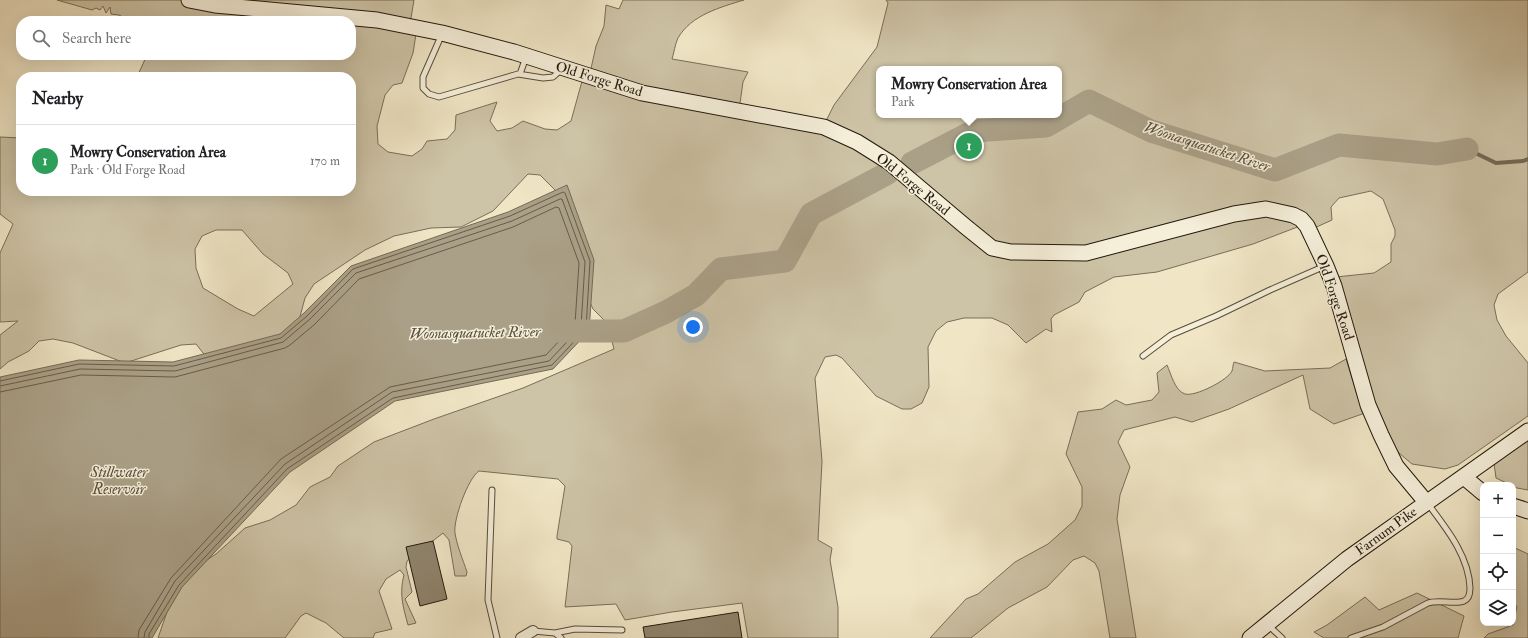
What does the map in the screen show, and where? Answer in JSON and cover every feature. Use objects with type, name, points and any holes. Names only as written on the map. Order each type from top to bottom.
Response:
[{"type":"street","name":"Old Forge Road","points":[[189,0],[215,6],[331,16]]},
{"type":"street","name":"Old Forge Road","points":[[356,18],[377,20],[442,33],[526,56],[642,93],[824,128],[857,142],[889,162],[966,228],[992,248],[1011,252],[1086,253],[1234,214],[1266,209],[1292,215],[1301,220],[1307,226],[1326,266],[1334,286],[1368,405],[1396,466],[1426,502]]},
{"type":"street","name":"Farnum Pike","points":[[1250,638],[1347,559],[1528,431]]},
{"type":"street","points":[[1464,477],[1480,491]]},
{"type":"street","points":[[1516,507],[1528,511]]},
{"type":"street","points":[[521,638],[533,632]]},
{"type":"lane","points":[[442,33],[423,77],[423,88],[429,94],[439,97],[518,74],[544,78],[553,77],[564,68]]},
{"type":"lane","points":[[520,74],[526,56]]},
{"type":"lane","points":[[1143,356],[1171,335],[1326,266]]},
{"type":"lane","points":[[492,490],[488,600],[497,638]]},
{"type":"lane","points":[[1351,638],[1383,626],[1428,603],[1434,601],[1463,602],[1470,594],[1470,582],[1462,557],[1444,525],[1426,502]]},
{"type":"lane","points":[[1267,624],[1282,638]]},
{"type":"lane","points":[[533,632],[555,633],[576,629],[622,630]]},
{"type":"lane","points":[[555,633],[561,638]]},
{"type":"shaded area","points":[[57,0],[414,0],[410,24],[417,28],[413,53],[402,83],[393,85],[385,95],[377,126],[378,144],[388,152],[412,156],[422,149],[427,141],[447,139],[455,130],[456,115],[497,102],[490,121],[497,131],[512,128],[523,121],[545,129],[557,130],[571,121],[584,74],[590,73],[596,46],[604,26],[606,5],[619,9],[623,0],[744,0],[716,9],[691,23],[678,38],[672,59],[748,72],[743,82],[739,110],[823,127],[834,105],[877,47],[888,3],[886,0],[1528,0],[1528,272],[1498,294],[1494,305],[1497,320],[1506,336],[1528,363],[1528,416],[1458,465],[1445,469],[1412,464],[1392,445],[1369,390],[1336,277],[1374,273],[1391,262],[1391,244],[1395,236],[1395,230],[1383,199],[1371,191],[1339,198],[1331,207],[1332,220],[1310,230],[1300,226],[1253,244],[1157,272],[1114,277],[1085,292],[1079,302],[1054,315],[1051,319],[1052,332],[1046,329],[1026,343],[1008,325],[992,318],[964,318],[947,322],[936,331],[928,347],[929,387],[922,403],[911,409],[902,409],[876,396],[842,358],[836,355],[825,357],[815,378],[822,461],[818,540],[832,548],[830,560],[838,607],[838,638],[748,638],[742,603],[625,620],[616,604],[565,607],[572,546],[569,542],[557,539],[557,536],[565,486],[558,479],[479,471],[470,482],[466,490],[456,519],[455,527],[457,543],[467,572],[466,576],[455,576],[449,540],[443,533],[407,561],[406,567],[412,592],[405,599],[416,623],[408,625],[403,606],[402,594],[404,575],[400,570],[386,579],[379,591],[392,629],[375,633],[373,638],[344,638],[326,623],[306,613],[301,616],[285,638],[158,638],[168,609],[193,569],[216,554],[245,528],[270,520],[296,505],[310,487],[330,477],[338,466],[374,442],[523,388],[614,349],[607,323],[593,309],[587,296],[557,192],[540,175],[528,174],[493,211],[461,227],[431,228],[394,236],[365,250],[314,284],[305,298],[298,324],[288,336],[211,363],[196,344],[181,345],[125,363],[73,343],[53,339],[39,341],[29,351],[8,362],[0,369],[0,335],[18,321],[0,322],[0,253],[13,224],[0,214],[0,137],[16,138],[16,196],[356,196],[356,72],[139,72],[145,60],[356,60],[356,16],[121,16],[111,14],[110,7],[106,13],[103,6],[100,10],[96,8],[92,10]],"holes":[[[216,230],[242,230],[263,254],[288,273],[293,284],[254,316],[238,309],[203,288],[196,268],[195,249],[202,236]]]},
{"type":"shaded area","points":[[1346,359],[1357,395],[1365,413],[1334,424],[1310,409],[1303,375],[1229,409],[1192,422],[1175,417],[1124,430],[1118,442],[1130,467],[1120,495],[1117,519],[1136,638],[1110,638],[1099,571],[1095,563],[1084,556],[1073,560],[1047,587],[1008,608],[971,638],[930,638],[966,599],[978,594],[1015,562],[1048,544],[1075,520],[1082,506],[1082,487],[1066,454],[1078,412],[1102,409],[1116,400],[1126,405],[1152,400],[1159,392],[1157,373],[1167,365],[1174,382],[1179,389],[1185,394],[1190,394],[1211,387],[1224,379],[1232,371],[1234,362],[1265,371],[1330,368]]},
{"type":"shaded area","points":[[1528,437],[1528,490],[1516,488],[1516,482],[1504,482],[1496,478],[1494,463]]},
{"type":"shaded area","points":[[1516,548],[1528,554],[1528,638],[1484,638],[1488,634],[1510,626],[1516,626]]},
{"type":"shaded area","points":[[1417,593],[1464,616],[1458,638],[1324,638],[1314,632],[1327,625],[1365,597],[1379,610]]},
{"type":"water","name":"Stillwater Reservoir","points":[[567,185],[594,260],[589,331],[553,369],[395,401],[290,472],[182,587],[152,638],[0,638],[0,377],[79,360],[173,362],[280,334],[304,313],[351,266],[508,212]]},
{"type":"building","points":[[433,541],[447,599],[420,606],[406,547]]},
{"type":"building","points":[[738,612],[742,638],[645,638],[643,627]]},
{"type":"waterway","name":"Woonasquatucket River","points":[[1062,117],[1089,101],[1151,131],[1275,170],[1339,145],[1437,154],[1467,149]]},
{"type":"waterway","name":"Woonasquatucket River","points":[[912,163],[974,131],[1046,126],[1060,118]]},
{"type":"waterway","points":[[1467,149],[1496,163],[1523,161],[1528,159]]},
{"type":"waterway","name":"Woonasquatucket River","points":[[559,331],[624,331],[666,312],[696,295],[721,269],[785,261],[811,214],[888,173]]},
{"type":"place","name":"Mowry Conservation Area","points":[[969,146]]}]
